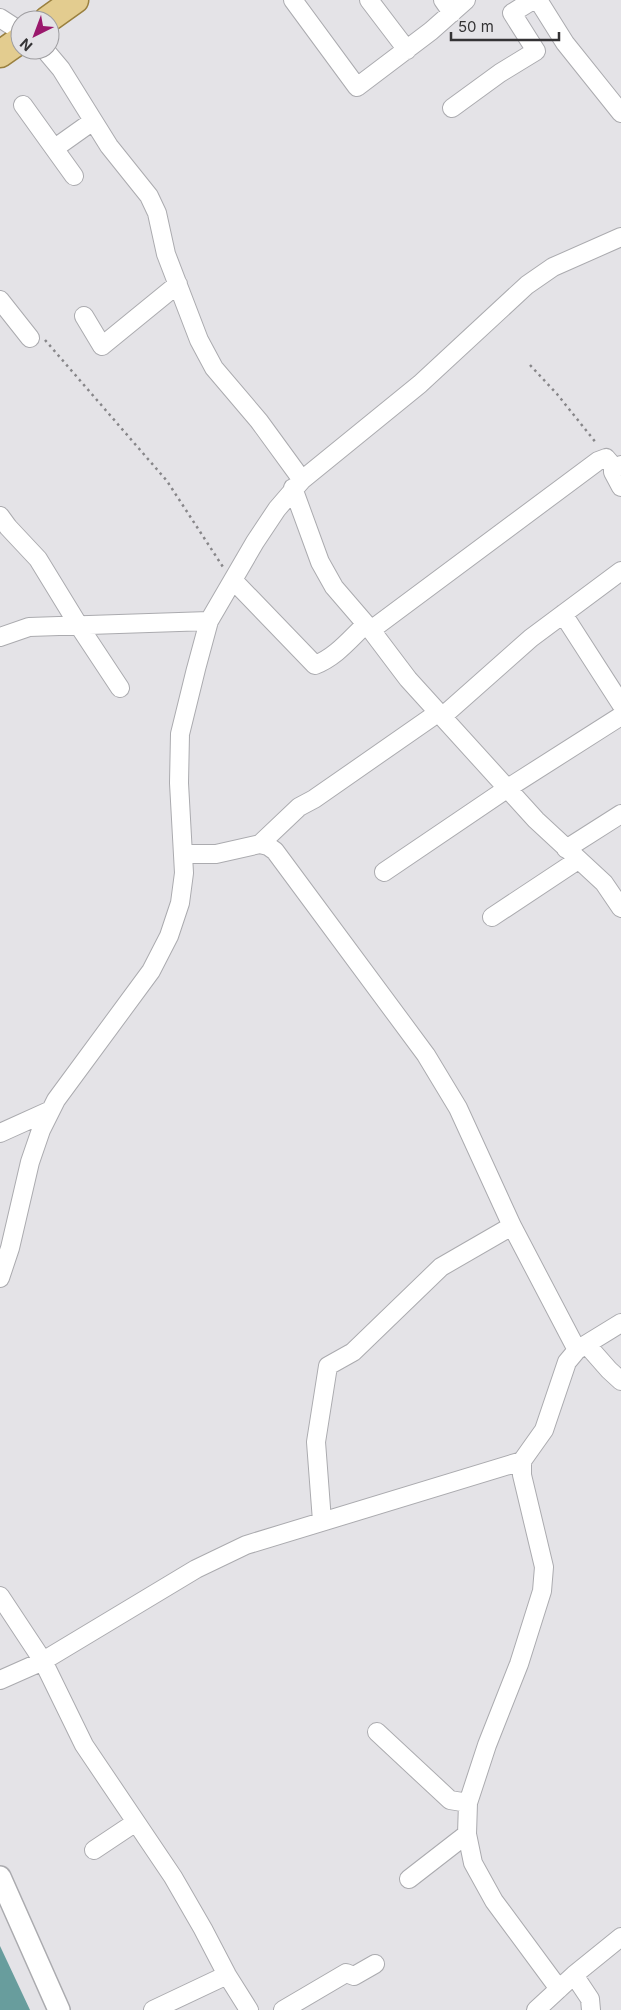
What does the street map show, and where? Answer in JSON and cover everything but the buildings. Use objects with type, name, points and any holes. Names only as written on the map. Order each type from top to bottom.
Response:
[{"type":"street","points":[[293,0],[357,87],[406,50],[447,6],[466,0]]},
{"type":"street","points":[[369,0],[406,50]]},
{"type":"street","points":[[452,108],[500,72],[536,51],[512,13],[543,3],[565,43],[621,113]]},
{"type":"street","points":[[53,60],[110,146],[149,196],[158,213],[166,254],[199,340],[214,368],[259,421],[297,484],[320,562],[334,587],[369,627],[408,679],[536,820],[604,882],[621,908]]},
{"type":"street","points":[[22,104],[74,176]]},
{"type":"street","points":[[55,148],[93,121]]},
{"type":"street","points":[[0,1278],[10,1248],[30,1162],[41,1130],[56,1100],[151,971],[168,936],[180,903],[184,873],[180,734],[209,621],[255,542],[297,484],[420,384],[527,285],[553,267],[621,237]]},
{"type":"street","points":[[84,316],[102,346],[178,284]]},
{"type":"street","points":[[0,300],[36,337]]},
{"type":"street","points":[[233,580],[315,665],[324,662],[369,627],[598,461],[613,463],[613,472],[621,487]]},
{"type":"street","points":[[0,516],[38,560],[120,688]]},
{"type":"street","points":[[260,844],[299,807],[314,799],[441,714],[531,638],[621,571]]},
{"type":"street","points":[[563,614],[621,704]]},
{"type":"street","points":[[0,637],[29,628],[209,621]]},
{"type":"street","points":[[384,872],[508,788],[621,716]]},
{"type":"street","points":[[492,917],[621,814]]},
{"type":"street","points":[[183,854],[216,854],[260,844],[268,846],[281,858],[426,1055],[458,1108],[512,1226],[582,1348],[621,1381]]},
{"type":"street","points":[[0,1133],[51,1110]]},
{"type":"street","points":[[322,1521],[316,1442],[328,1366],[353,1352],[441,1267],[512,1226]]},
{"type":"street","points":[[559,1989],[494,1901],[473,1862],[467,1834],[468,1803],[487,1746],[519,1664],[542,1591],[544,1567],[522,1475],[522,1461],[544,1430],[567,1362],[582,1348],[621,1323]]},
{"type":"street","points":[[0,1680],[43,1661],[204,1565],[246,1545],[322,1521],[426,1492],[522,1461]]},
{"type":"street","points":[[0,1596],[43,1661],[84,1745],[181,1892],[227,1975],[249,2010]]},
{"type":"street","points":[[377,1732],[450,1800],[468,1803]]},
{"type":"street","points":[[94,1850],[136,1822]]},
{"type":"street","points":[[409,1879],[467,1834]]},
{"type":"street","points":[[0,1877],[59,2010]]},
{"type":"street","points":[[536,2010],[574,1975],[621,1938]]},
{"type":"street","points":[[283,2010],[346,1973],[354,1976],[375,1964]]},
{"type":"street","points":[[160,2008],[227,1975]]},
{"type":"street","points":[[574,1975],[590,1999],[591,2010]]},
{"type":"path","points":[[36,337],[167,481],[233,580]]},
{"type":"path","points":[[530,365],[613,463]]},
{"type":"water","points":[[0,1946],[30,2010],[0,2010]]}]
